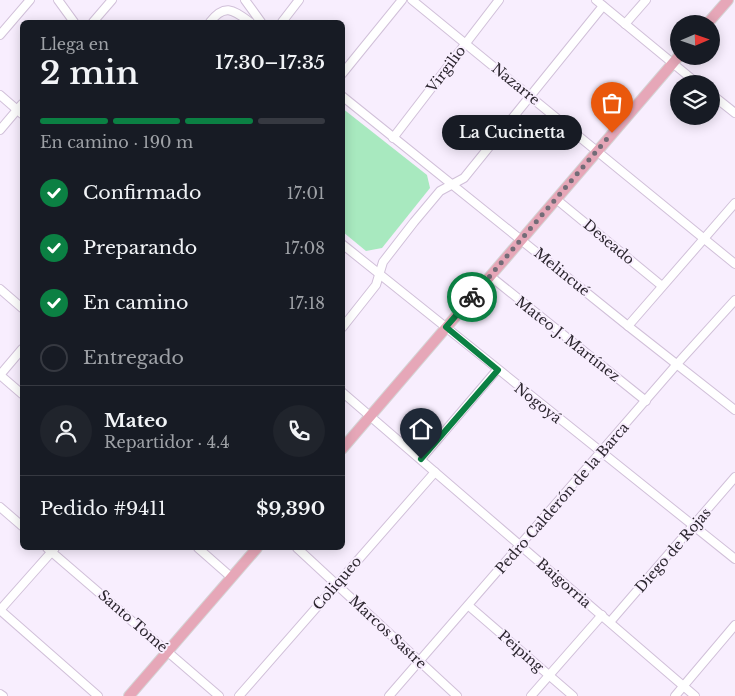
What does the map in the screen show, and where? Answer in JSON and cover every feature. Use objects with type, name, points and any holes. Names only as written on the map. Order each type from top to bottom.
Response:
[{"type":"main road","points":[[715,15],[728,0]]},
{"type":"main road","points":[[345,445],[672,65]]},
{"type":"main road","points":[[129,696],[255,550]]},
{"type":"street","points":[[0,35],[30,0]]},
{"type":"street","points":[[58,0],[73,20]]},
{"type":"street","points":[[95,20],[112,0]]},
{"type":"street","points":[[245,0],[260,20]]},
{"type":"street","points":[[284,20],[299,0]]},
{"type":"street","points":[[345,70],[402,0]]},
{"type":"street","name":"Nazarre","points":[[412,0],[735,264]]},
{"type":"street","name":"Virgilio","points":[[393,138],[499,0]]},
{"type":"street","points":[[596,0],[625,24],[670,56]]},
{"type":"street","points":[[625,24],[646,0]]},
{"type":"street","points":[[345,324],[376,285],[383,262],[424,210],[440,191],[464,178],[603,6]]},
{"type":"street","points":[[212,20],[220,12],[227,10],[247,20]]},
{"type":"street","points":[[681,65],[690,75]]},
{"type":"street","points":[[0,95],[20,109]]},
{"type":"street","name":"Melincué","points":[[345,98],[735,410]]},
{"type":"street","points":[[720,101],[735,113]]},
{"type":"street","points":[[0,130],[20,111]]},
{"type":"street","name":"Deseado","points":[[556,199],[662,286]]},
{"type":"street","points":[[628,326],[735,203]]},
{"type":"street","name":"Nogoyá","points":[[345,246],[735,560]]},
{"type":"street","name":"Mateo J. Martínez","points":[[490,276],[646,401]]},
{"type":"street","points":[[0,289],[20,306]]},
{"type":"street","name":"Pedro Calderón de la Barca","points":[[389,696],[677,364],[735,300]]},
{"type":"street","points":[[20,351],[0,375],[20,392]]},
{"type":"street","points":[[421,459],[498,370]]},
{"type":"street","name":"Baigorria","points":[[345,395],[695,696]]},
{"type":"street","name":"Coliqueo","points":[[238,696],[436,472]]},
{"type":"street","name":"Diego de Rojas","points":[[610,622],[735,478]]},
{"type":"street","points":[[0,506],[20,524]]},
{"type":"street","points":[[50,550],[0,610],[98,696]]},
{"type":"street","name":"Santo Tomé","points":[[52,550],[219,696]]},
{"type":"street","points":[[200,550],[231,577]]},
{"type":"street","name":"Marcos Sastre","points":[[299,550],[458,696]]},
{"type":"street","name":"Peiping","points":[[469,606],[574,696]]},
{"type":"street","points":[[531,696],[602,616]]},
{"type":"street","points":[[675,696],[735,626]]},
{"type":"green space","points":[[345,110],[427,175],[430,188],[382,248],[366,251],[345,234]]},
{"type":"way so far","points":[[472,297],[612,133]]},
{"type":"place","name":"La Cucinetta","points":[[612,133]]},
{"type":"route","points":[[421,459],[498,370],[446,327],[472,297]]}]
